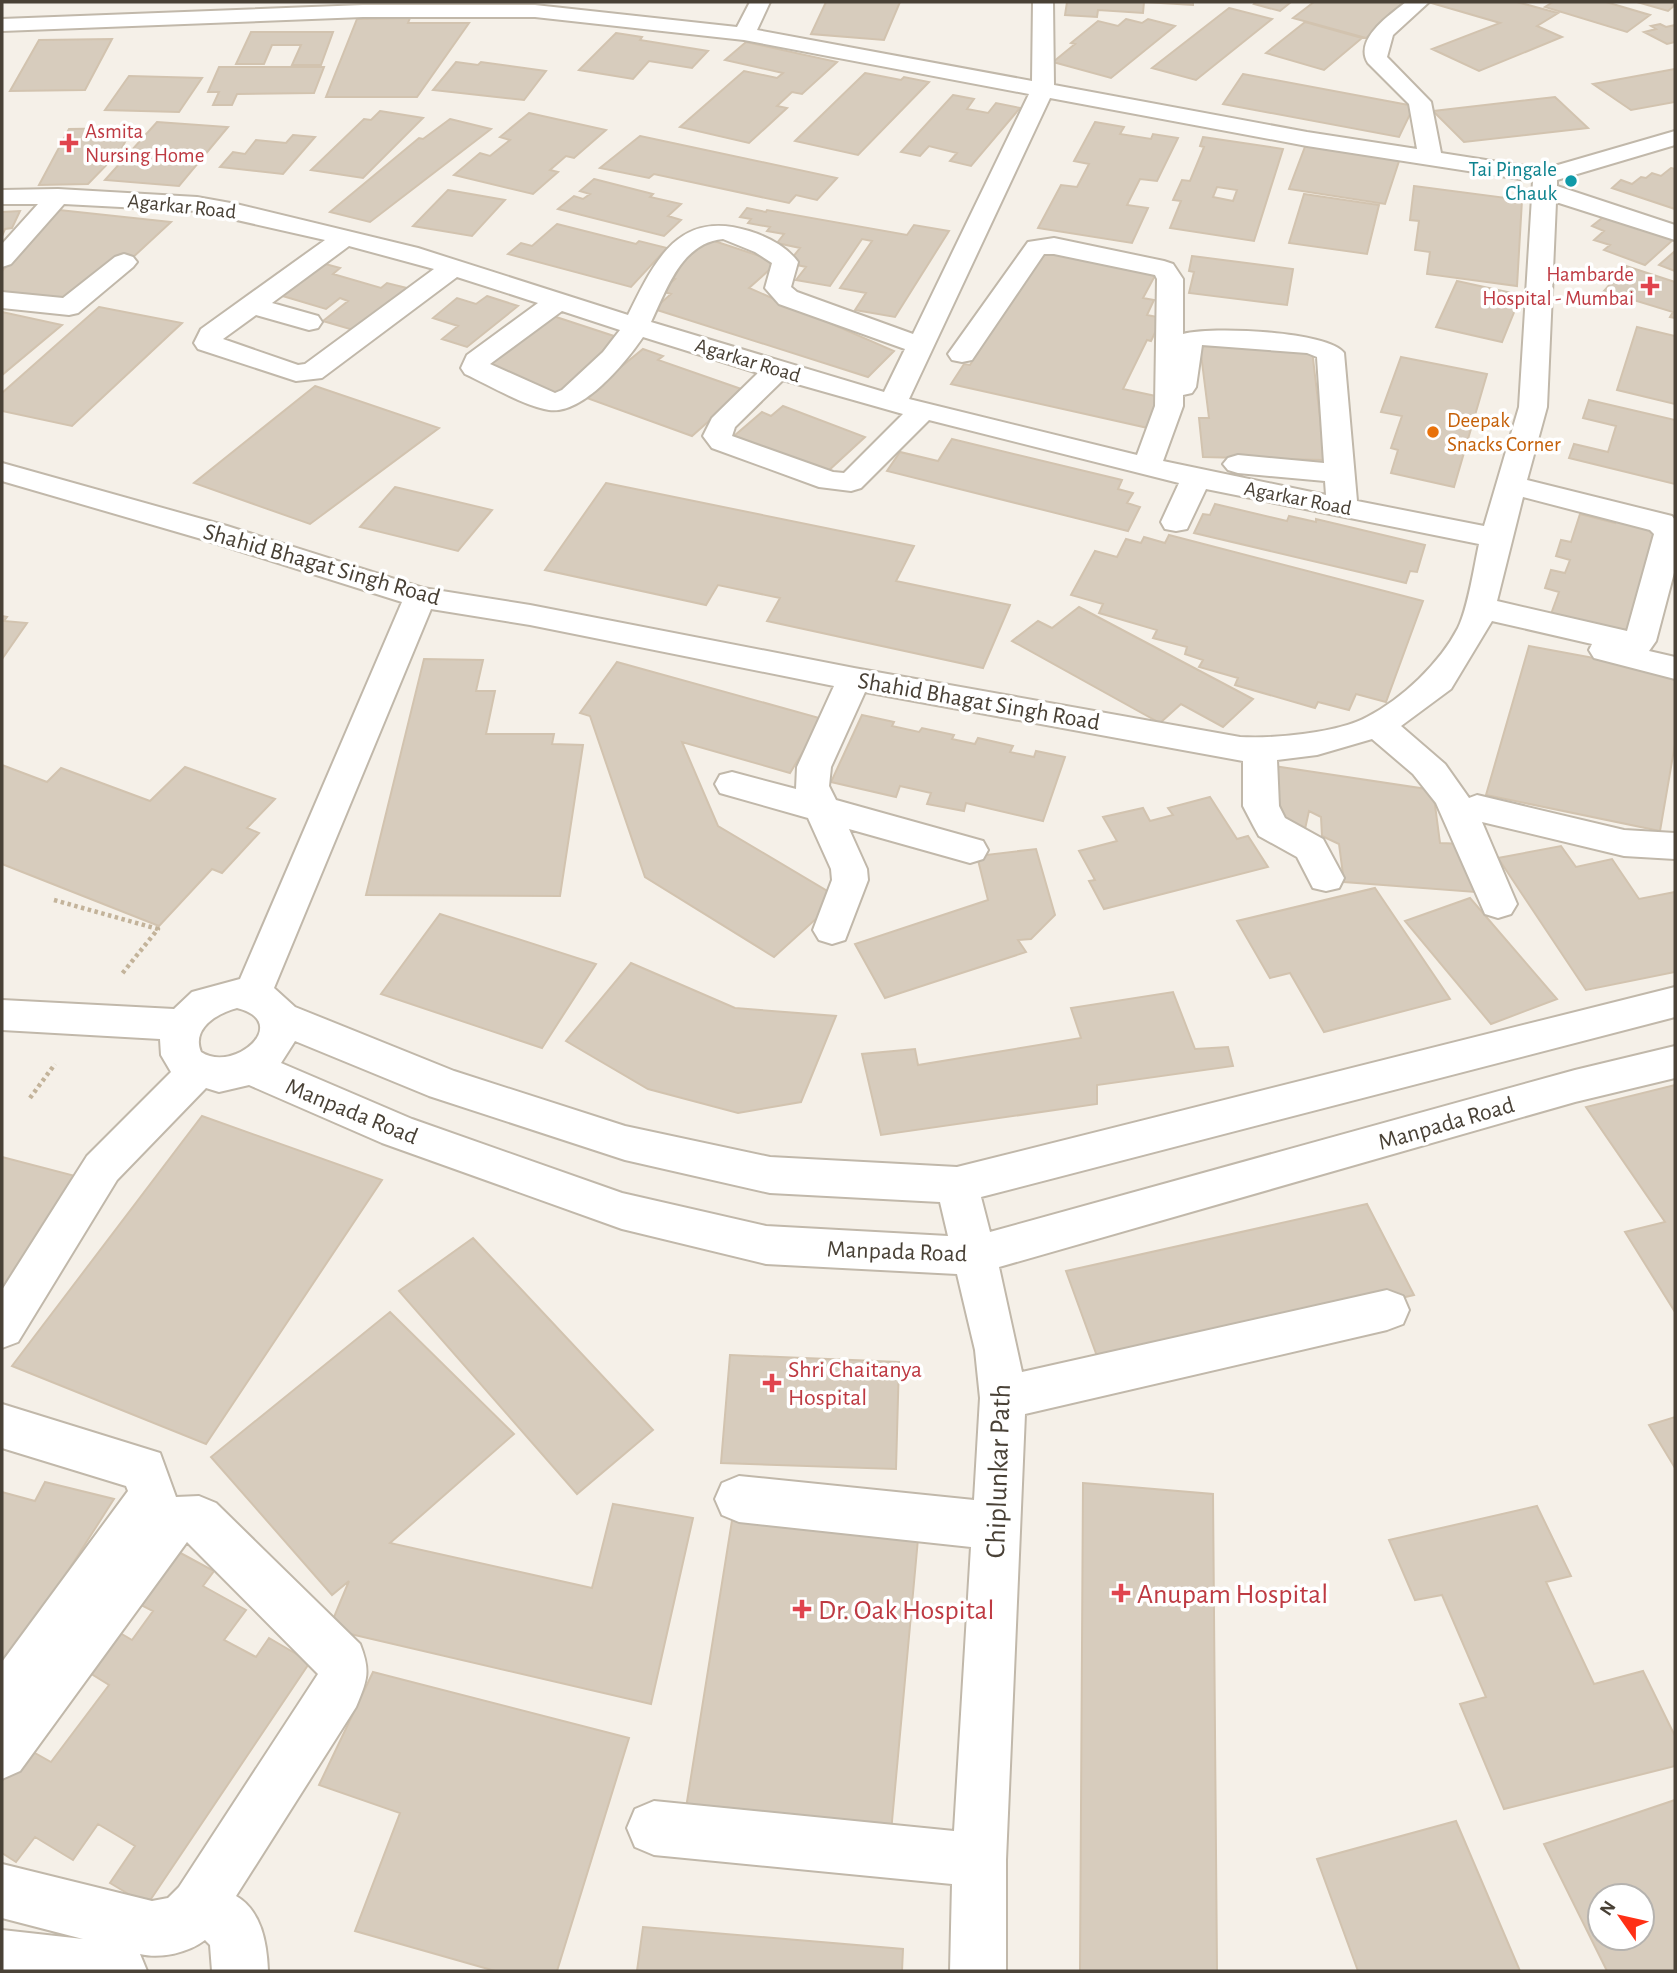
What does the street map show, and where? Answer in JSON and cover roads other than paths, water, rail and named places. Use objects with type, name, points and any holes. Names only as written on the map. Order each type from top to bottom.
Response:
[{"type":"street","points":[[744,34],[760,2]]},
{"type":"street","points":[[893,403],[1043,89],[1043,2]]},
{"type":"street","points":[[1419,2],[1381,33],[1375,45],[1376,58],[1420,102],[1430,157]]},
{"type":"street","points":[[2,25],[247,9],[363,11],[441,6],[535,11],[744,34],[1307,139],[1430,157],[1544,183],[1675,233]]},
{"type":"street","points":[[1544,183],[1675,138]]},
{"type":"street","name":"Shahid Bhagat Singh Road","points":[[2,472],[277,551],[419,597],[530,614],[854,679],[1240,749],[1260,750],[1317,743],[1378,726],[1439,681],[1475,627],[1496,538],[1533,407],[1544,183]]},
{"type":"street","points":[[2,259],[58,196]]},
{"type":"street","name":"Agarkar Road","points":[[2,197],[58,196],[216,206],[454,267],[777,370],[893,403],[1342,506],[1496,538]]},
{"type":"street","points":[[559,300],[477,361],[475,368],[542,400],[563,401],[572,396],[630,337],[653,286],[680,249],[698,235],[725,230],[777,253],[785,262],[778,288],[789,298],[921,346]]},
{"type":"street","points":[[344,237],[211,335],[208,343],[303,374],[312,372],[454,267]]},
{"type":"street","points":[[962,354],[1031,251],[1037,247],[1054,246],[1164,270],[1170,279],[1169,406],[1182,470]]},
{"type":"street","points":[[2,300],[69,307],[124,262]]},
{"type":"street","points":[[389,279],[424,289]]},
{"type":"street","points":[[251,305],[309,322]]},
{"type":"street","points":[[937,312],[983,323]]},
{"type":"street","points":[[1176,522],[1182,470],[1188,344],[1203,337],[1312,345],[1330,353],[1342,506]]},
{"type":"street","points":[[777,370],[722,424],[717,436],[722,442],[829,481],[851,482],[923,410]]},
{"type":"street","points":[[1182,470],[1340,473]]},
{"type":"street","points":[[1479,613],[1637,644],[1670,532],[1661,523],[1511,485]]},
{"type":"street","points":[[1479,613],[1662,664],[1664,582],[1667,577],[1675,574]]},
{"type":"street","points":[[267,1006],[419,597]]},
{"type":"street","points":[[832,930],[850,880],[849,869],[812,786],[814,767],[854,679]]},
{"type":"street","points":[[1378,726],[1425,764],[1441,783],[1455,804],[1498,904]]},
{"type":"street","points":[[1260,750],[1261,806],[1272,827],[1310,848],[1326,878]]},
{"type":"street","points":[[732,784],[970,850]]},
{"type":"street","points":[[1477,808],[1624,843],[1675,846]]},
{"type":"street","points":[[2,983],[2,1002]]},
{"type":"street","points":[[267,1006],[282,1032],[265,1058],[249,1068],[232,1073],[213,1074],[198,1071],[186,1062],[178,1051],[178,1038],[183,1025],[205,1004],[237,993],[267,1006],[443,1084],[625,1143],[770,1175],[957,1185],[1675,1002]]},
{"type":"street","points":[[2,1015],[183,1025]]},
{"type":"street","name":"Manpada Road","points":[[249,1068],[397,1131],[622,1211],[766,1245],[972,1256],[1575,1086],[1675,1062]]},
{"type":"street","points":[[2,1328],[102,1168],[198,1071]]},
{"type":"street","name":"Chiplunkar Path","points":[[957,1185],[972,1256],[998,1350],[1003,1398],[979,1860],[978,1971]]},
{"type":"street","points":[[1003,1398],[1387,1310]]},
{"type":"street","points":[[2,1426],[143,1469],[153,1495],[2,1703]]},
{"type":"street","points":[[739,1499],[997,1526]]},
{"type":"street","points":[[2,1753],[166,1528],[181,1518],[200,1519],[342,1661],[343,1674],[338,1689],[198,1906],[183,1923],[152,1929],[2,1891]]},
{"type":"street","points":[[654,1828],[979,1860]]},
{"type":"street","points":[[198,1906],[227,1919],[239,1942],[240,1971]]},
{"type":"street","points":[[2,1958],[118,1971]]},
{"type":"place","name":"Asmita Nursing Home","points":[[69,143]]},
{"type":"place","name":"Tai Pingale Chauk","points":[[1571,181]]},
{"type":"place","name":"Hambarde Hospital - Mumbai","points":[[1650,286]]},
{"type":"place","name":"Deepak Snacks Corner","points":[[1433,432]]},
{"type":"place","name":"Shri Chaitanya Hospital","points":[[772,1383]]},
{"type":"place","name":"Anupam Hospital","points":[[1121,1593]]},
{"type":"place","name":"Dr. Oak Hospital","points":[[802,1609]]}]
